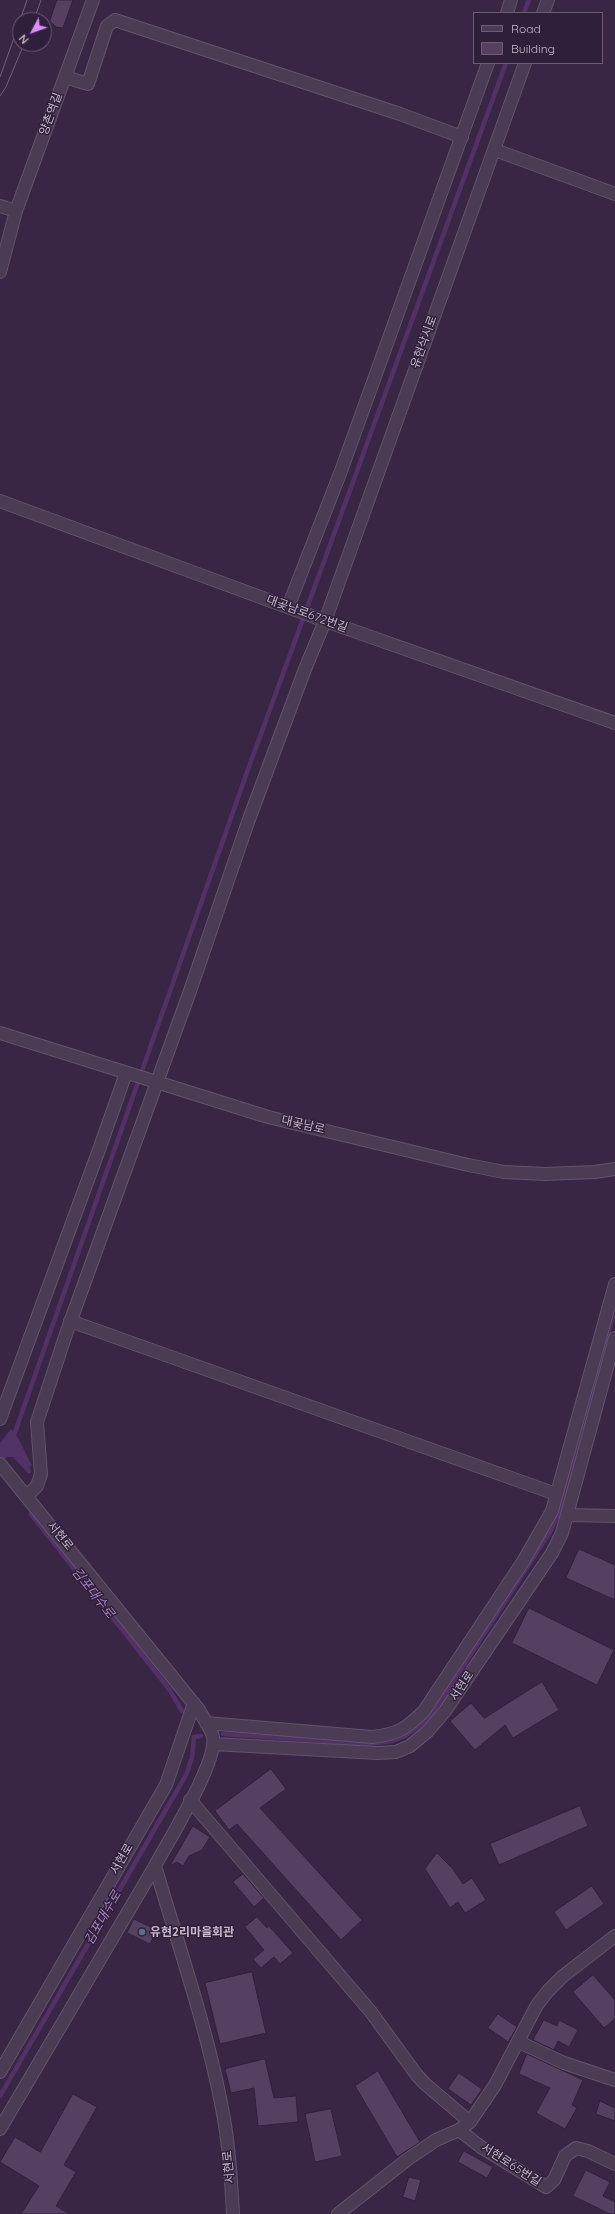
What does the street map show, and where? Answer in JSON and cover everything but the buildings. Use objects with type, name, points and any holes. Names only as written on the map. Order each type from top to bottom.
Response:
[{"type":"street","name":"양촌역길","points":[[16,211],[92,0]]},
{"type":"street","points":[[507,12],[511,0]]},
{"type":"street","points":[[543,12],[548,0]]},
{"type":"street","points":[[64,78],[88,84],[107,26],[115,20],[400,114],[462,137]]},
{"type":"street","points":[[293,609],[341,471],[488,64]]},
{"type":"street","name":"유현삭시로","points":[[27,1496],[37,1486],[41,1474],[37,1422],[70,1321],[153,1082],[190,991],[321,619],[495,150],[525,64]]},
{"type":"street","points":[[495,150],[615,194]]},
{"type":"street","points":[[0,206],[16,211],[0,272]]},
{"type":"street","name":"대곶남로672번길","points":[[0,501],[293,609],[615,723]]},
{"type":"street","name":"대곶남로","points":[[0,1033],[268,1118],[504,1172],[544,1174],[594,1172],[615,1169]]},
{"type":"street","points":[[0,1419],[128,1074]]},
{"type":"street","points":[[206,1723],[372,1737],[393,1734],[403,1730],[424,1711],[524,1560],[544,1528],[552,1511],[615,1284]]},
{"type":"street","points":[[70,1321],[556,1494]]},
{"type":"street","name":"서현로","points":[[0,1464],[4,1476],[27,1496],[194,1703],[213,1737],[213,1744],[378,1753],[396,1752],[410,1746],[420,1739],[445,1711],[552,1553],[568,1515],[615,1338]]},
{"type":"street","points":[[568,1515],[615,1516]]},
{"type":"street","name":"서현로","points":[[0,2072],[166,1785],[194,1703]]},
{"type":"street","points":[[0,2129],[155,1866],[206,1770],[212,1753],[213,1744]]},
{"type":"street","points":[[190,1800],[371,2012],[416,2074],[470,2122]]},
{"type":"street","name":"서현로","points":[[155,1866],[181,1954],[220,2102],[228,2152],[233,2214]]},
{"type":"street","points":[[338,2214],[414,2155],[436,2140],[459,2130],[470,2122],[495,2085],[519,2042],[537,2005],[563,1976],[615,1936]]},
{"type":"street","points":[[519,2042],[564,2064],[615,2080]]},
{"type":"street","name":"서현로65번길","points":[[459,2130],[481,2147],[546,2187],[554,2180],[565,2156],[576,2148],[588,2150],[615,2164]]},
{"type":"shaded area","points":[[11,1429],[20,1441],[32,1465],[25,1470],[13,1457],[7,1457],[0,1464],[0,1443]]},
{"type":"waterway","points":[[524,12],[529,0]]},
{"type":"waterway","points":[[13,1438],[246,775],[506,64]]},
{"type":"waterway","points":[[223,1734],[370,1744],[392,1741],[405,1736],[423,1723],[432,1714],[550,1532],[558,1515],[615,1309]]},
{"type":"waterway","name":"김포대수로","points":[[24,1463],[29,1471]]},
{"type":"waterway","name":"김포대수로","points":[[31,1514],[169,1689],[182,1711]]},
{"type":"waterway","name":"김포대수로","points":[[0,2096],[186,1775],[192,1758],[194,1737],[201,1736]]},
{"type":"tram line","points":[[23,12],[27,0]]},
{"type":"tram line","points":[[37,12],[41,0]]},
{"type":"tram line","points":[[0,77],[12,43]]},
{"type":"tram line","points":[[0,96],[6,87],[21,52]]},
{"type":"place","name":"유현2리마을회관","points":[[142,1932]]}]
